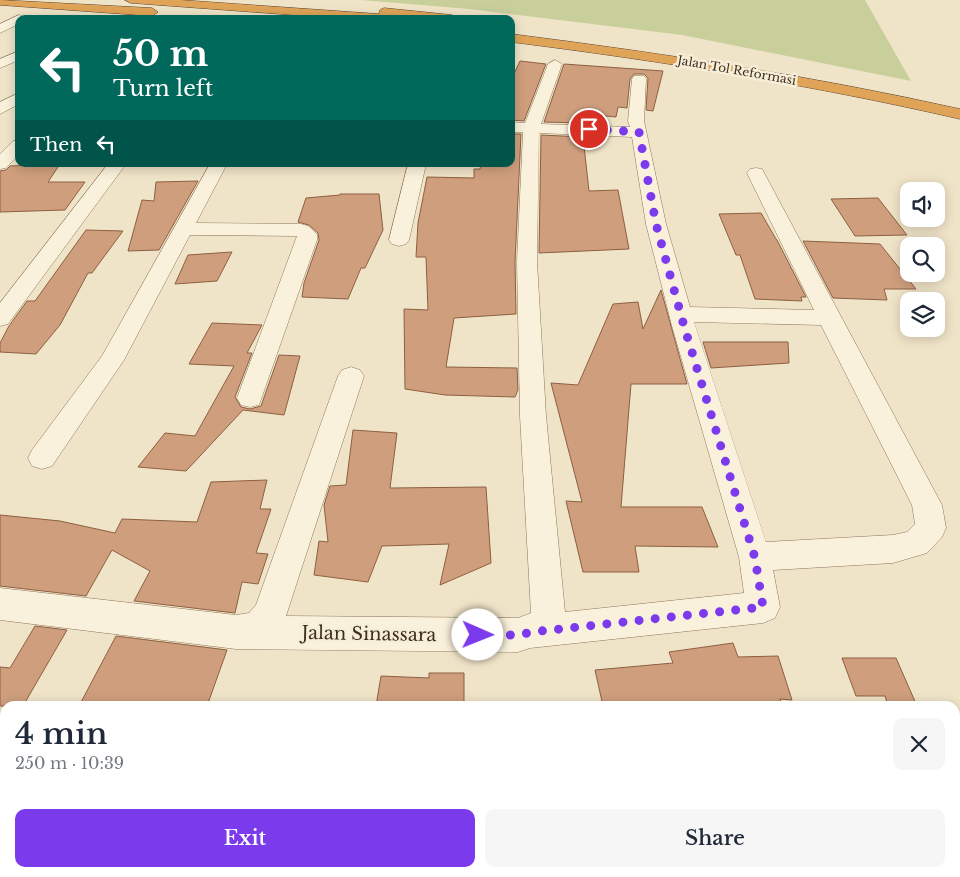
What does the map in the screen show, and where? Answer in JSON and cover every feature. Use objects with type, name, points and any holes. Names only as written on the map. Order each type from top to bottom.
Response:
[{"type":"highway","points":[[131,0],[345,15]]},
{"type":"highway","points":[[233,0],[423,15]]},
{"type":"highway","points":[[0,2],[190,15]]},
{"type":"highway","points":[[0,9],[109,15]]},
{"type":"highway","points":[[515,27],[629,40]]},
{"type":"highway","name":"Jalan Tol Reformasi","points":[[515,39],[728,68],[834,87],[960,114]]},
{"type":"highway","name":"Jalan Tol Reformasi","points":[[764,61],[930,94]]},
{"type":"street","points":[[0,29],[15,21]]},
{"type":"street","points":[[0,50],[15,52]]},
{"type":"street","points":[[0,64],[15,55]]},
{"type":"street","points":[[541,623],[527,262],[531,128],[555,64]]},
{"type":"street","points":[[639,78],[636,121],[656,224],[681,314],[755,558],[893,549],[916,543],[931,528],[927,505],[756,173]]},
{"type":"street","points":[[3,117],[15,102]]},
{"type":"street","points":[[515,127],[639,132]]},
{"type":"street","points":[[0,164],[15,149]]},
{"type":"street","points":[[0,319],[115,167]]},
{"type":"street","points":[[42,458],[112,360],[216,167]]},
{"type":"street","points":[[399,240],[416,167]]},
{"type":"street","points":[[183,228],[301,230],[307,234],[307,240],[250,398]]},
{"type":"street","points":[[681,314],[829,318]]},
{"type":"street","name":"Jalan Sinassara","points":[[236,632],[256,628],[270,614],[351,376]]},
{"type":"street","name":"Jalan Sinassara","points":[[0,604],[236,632],[518,635],[541,623],[763,607],[755,558]]},
{"type":"green space","points":[[361,0],[865,0],[911,81],[682,35],[469,9]]},
{"type":"building","points":[[520,61],[546,64],[524,121],[515,120],[515,72]]},
{"type":"building","points":[[564,64],[663,71],[653,111],[646,110],[648,78],[644,74],[634,74],[630,79],[627,108],[618,107],[616,117],[578,113],[580,123],[544,122]]},
{"type":"building","points":[[515,134],[521,134],[515,262],[516,314],[454,318],[446,367],[517,368],[518,390],[515,397],[445,395],[405,389],[404,309],[428,310],[426,257],[416,257],[418,223],[427,177],[474,178],[474,169],[480,169],[480,167],[515,167]]},
{"type":"building","points":[[541,135],[583,137],[589,191],[618,190],[629,249],[539,253]]},
{"type":"building","points":[[10,166],[58,167],[48,182],[85,182],[65,210],[0,212],[0,171],[6,170]]},
{"type":"building","points":[[198,181],[159,250],[128,251],[142,200],[154,201],[156,182]]},
{"type":"building","points":[[340,194],[379,194],[383,230],[365,268],[361,268],[348,299],[302,297],[304,283],[319,240],[318,233],[309,225],[298,222],[306,198]]},
{"type":"building","points":[[878,198],[907,235],[855,236],[831,199]]},
{"type":"building","points":[[761,213],[806,297],[801,297],[802,301],[755,299],[740,255],[736,255],[719,214]]},
{"type":"building","points":[[86,230],[123,231],[92,273],[88,273],[60,325],[36,354],[0,352],[0,343],[9,326],[27,301],[35,301]]},
{"type":"building","points":[[803,241],[880,244],[900,269],[900,282],[910,282],[916,289],[884,289],[887,300],[833,298]]},
{"type":"building","points":[[232,252],[217,281],[175,284],[188,255]]},
{"type":"building","points":[[661,290],[687,384],[631,384],[621,507],[702,507],[718,547],[635,546],[639,572],[583,572],[566,501],[582,502],[551,383],[578,385],[613,304],[638,302],[643,329]]},
{"type":"building","points":[[212,323],[262,325],[247,353],[252,353],[235,397],[241,407],[250,409],[261,406],[279,355],[300,356],[284,415],[243,410],[186,471],[138,467],[165,433],[195,436],[234,366],[189,364]]},
{"type":"building","points":[[703,342],[788,342],[789,363],[711,368]]},
{"type":"building","points":[[353,430],[397,433],[390,488],[486,487],[491,563],[440,585],[449,544],[382,546],[368,582],[314,575],[319,541],[328,542],[324,505],[330,486],[346,485]]},
{"type":"building","points":[[267,480],[260,509],[271,509],[256,553],[268,554],[258,584],[242,582],[235,613],[134,601],[150,571],[112,550],[86,596],[0,586],[0,515],[60,521],[115,533],[122,519],[197,522],[211,482]]},
{"type":"building","points":[[35,626],[67,630],[26,701],[0,701],[0,667],[10,668]]},
{"type":"building","points":[[116,636],[227,650],[209,701],[82,701]]},
{"type":"building","points":[[733,643],[738,657],[778,656],[792,700],[602,701],[595,670],[673,663],[669,652]]},
{"type":"building","points":[[842,658],[896,658],[915,701],[886,701],[885,696],[856,696]]},
{"type":"building","points":[[429,673],[464,673],[464,701],[377,701],[381,676],[429,678]]},
{"type":"route","points":[[478,635],[518,635],[763,607],[755,558],[684,326],[656,224],[639,132],[589,129]]}]
